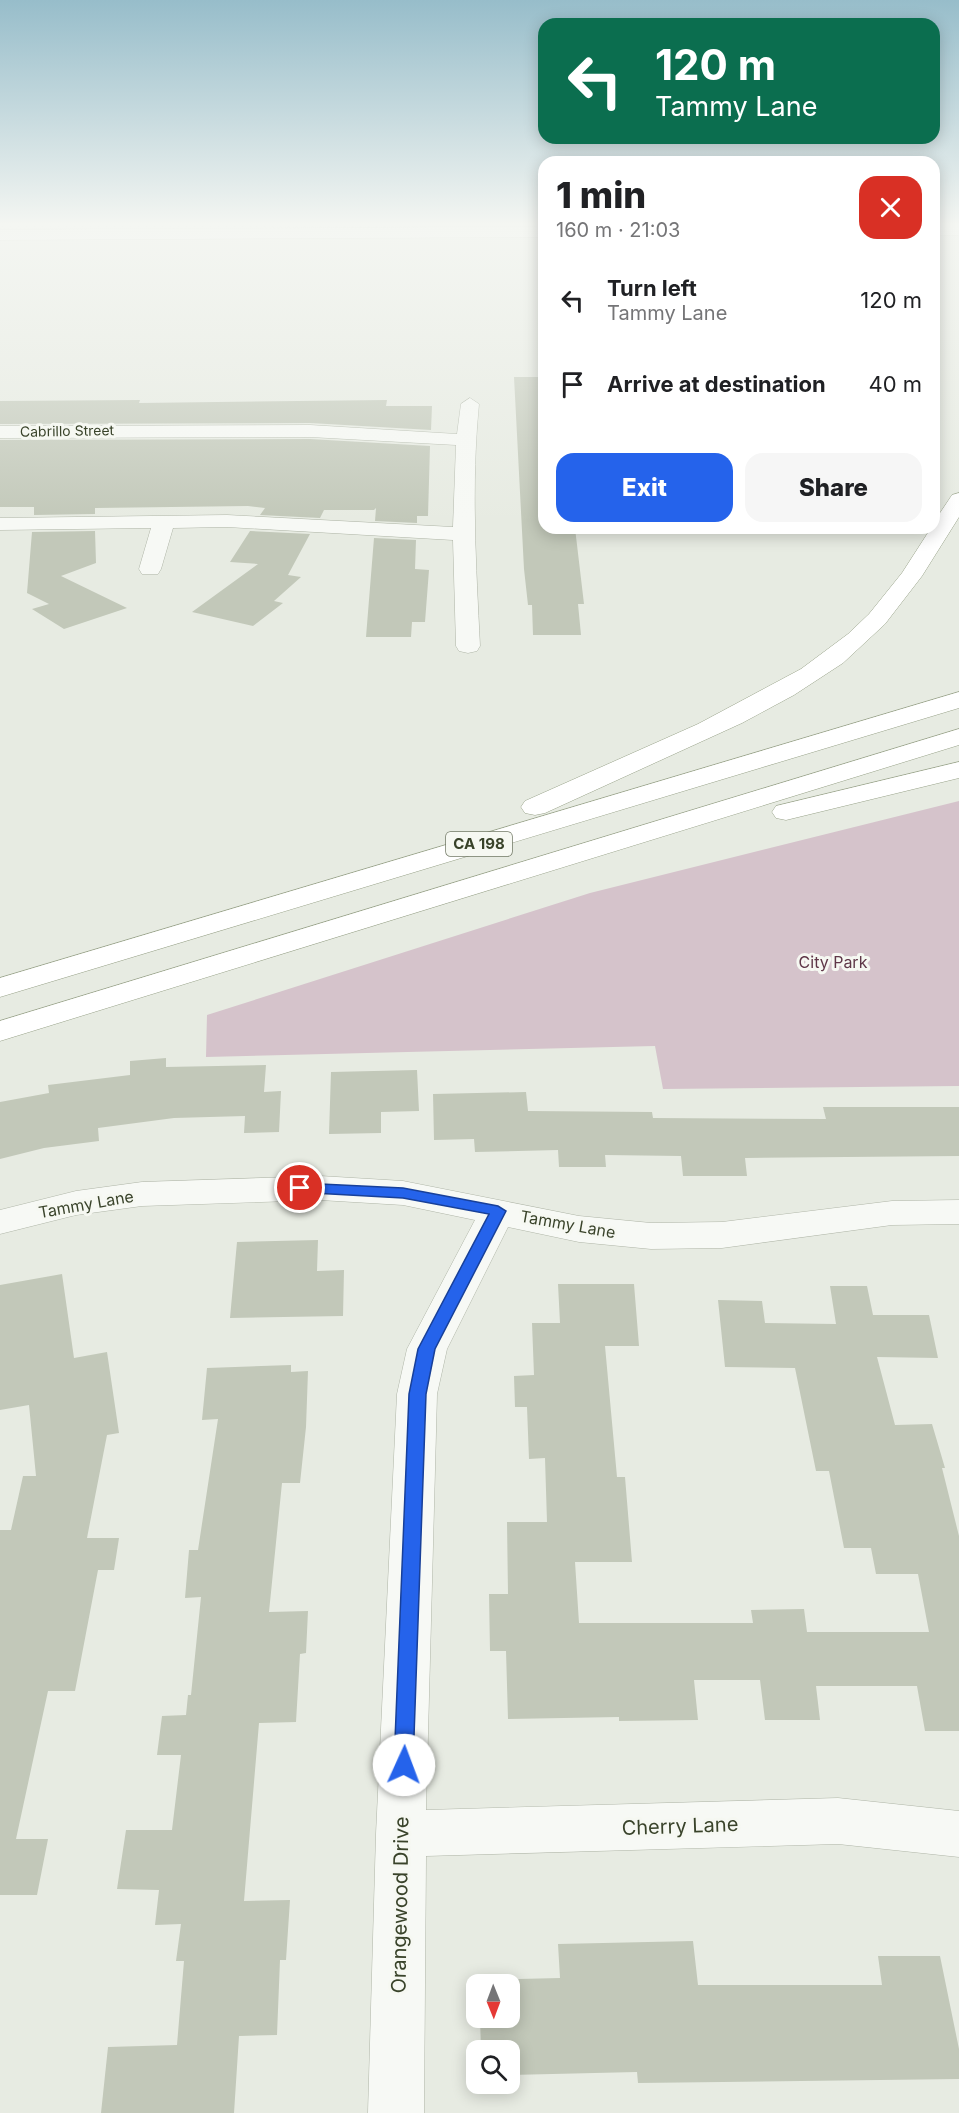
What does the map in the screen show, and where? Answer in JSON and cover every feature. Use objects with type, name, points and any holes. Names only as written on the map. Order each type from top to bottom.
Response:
[{"type":"main road","points":[[940,529],[959,499]]},
{"type":"main road","points":[[340,886],[592,783],[745,712],[828,662],[876,621],[902,590],[937,534]]},
{"type":"main road","name":"CA 198","points":[[0,988],[959,700]]},
{"type":"main road","name":"CA 198","points":[[0,1031],[959,737]]},
{"type":"main road","points":[[579,854],[718,829],[959,770]]},
{"type":"street","points":[[468,645],[464,534],[466,440],[470,404]]},
{"type":"street","name":"Cabrillo Street","points":[[0,432],[310,431],[466,440]]},
{"type":"street","points":[[7,524],[164,521],[283,523],[464,534]]},
{"type":"street","points":[[150,569],[164,521]]},
{"type":"street","name":"Tammy Lane","points":[[0,1222],[76,1203],[142,1194],[298,1188],[403,1193],[579,1229],[651,1236],[722,1235],[892,1213],[959,1212]]},
{"type":"street","name":"Orangewood Drive","points":[[396,2113],[401,1834],[417,1394],[427,1349],[498,1211]]},
{"type":"street","name":"Cherry Lane","points":[[401,1834],[838,1821],[911,1827],[959,1834]]},
{"type":"green space","name":"City Park","points":[[959,801],[959,1086],[663,1089],[655,1046],[206,1057],[207,1015],[590,893]]},
{"type":"building","points":[[514,377],[538,377],[538,534],[576,534],[584,604],[578,604],[581,635],[533,635],[532,605],[528,605]]},
{"type":"building","points":[[140,400],[139,403],[387,400],[386,406],[432,406],[431,430],[310,423],[0,424],[0,401]]},
{"type":"building","points":[[310,439],[430,446],[428,516],[417,516],[417,523],[375,521],[376,508],[374,510],[324,510],[320,518],[260,515],[265,508],[248,506],[95,508],[95,514],[34,515],[34,507],[0,507],[0,440]]},
{"type":"building","points":[[95,531],[96,563],[61,576],[127,608],[64,629],[32,609],[49,604],[27,593],[32,532]]},
{"type":"building","points":[[250,531],[310,534],[288,575],[301,577],[274,601],[283,603],[253,626],[192,612],[258,564],[230,562]]},
{"type":"building","points":[[374,538],[416,540],[415,569],[429,570],[425,622],[412,622],[411,637],[366,637]]},
{"type":"building","points":[[166,1058],[166,1067],[266,1065],[264,1092],[281,1091],[279,1132],[244,1133],[245,1116],[174,1118],[98,1128],[99,1141],[44,1148],[0,1159],[0,1102],[49,1093],[48,1085],[130,1075],[130,1061]]},
{"type":"building","points":[[417,1070],[419,1111],[381,1112],[381,1133],[329,1134],[331,1072]]},
{"type":"building","points":[[526,1092],[528,1111],[652,1112],[653,1118],[826,1119],[823,1107],[959,1107],[959,1156],[745,1158],[747,1176],[683,1176],[681,1156],[605,1155],[606,1167],[559,1167],[558,1150],[475,1152],[474,1139],[434,1140],[433,1094]]},
{"type":"building","points":[[318,1240],[317,1271],[344,1270],[343,1316],[230,1318],[237,1242]]},
{"type":"building","points":[[62,1274],[74,1358],[107,1352],[119,1433],[107,1435],[87,1538],[119,1538],[114,1570],[98,1570],[75,1691],[48,1691],[16,1839],[48,1839],[37,1895],[0,1895],[0,1530],[11,1530],[23,1476],[36,1476],[29,1405],[0,1410],[0,1285]]},
{"type":"building","points":[[558,1284],[634,1284],[639,1346],[605,1346],[617,1477],[625,1477],[632,1562],[575,1562],[579,1623],[753,1623],[751,1610],[804,1609],[807,1632],[929,1632],[918,1574],[876,1574],[871,1548],[844,1548],[829,1471],[816,1471],[795,1368],[725,1367],[718,1300],[762,1301],[765,1323],[836,1324],[830,1286],[867,1286],[873,1315],[929,1315],[938,1358],[877,1357],[895,1425],[932,1424],[945,1468],[942,1468],[959,1536],[959,1731],[925,1731],[917,1686],[816,1686],[820,1720],[765,1720],[760,1680],[694,1680],[698,1720],[619,1721],[619,1717],[508,1719],[506,1651],[490,1651],[489,1594],[508,1594],[507,1522],[547,1522],[545,1458],[529,1459],[527,1407],[515,1407],[514,1376],[534,1375],[532,1323],[560,1323]]},
{"type":"building","points":[[291,1365],[291,1372],[308,1371],[306,1427],[300,1483],[282,1483],[269,1612],[308,1611],[306,1653],[300,1654],[296,1722],[259,1723],[244,1901],[290,1900],[286,1960],[280,1960],[277,2035],[239,2036],[234,2113],[101,2113],[108,2047],[177,2045],[184,1961],[176,1961],[181,1924],[155,1925],[159,1890],[117,1889],[126,1830],[172,1830],[181,1755],[157,1755],[162,1716],[186,1715],[188,1695],[191,1695],[201,1597],[185,1598],[189,1550],[198,1550],[218,1419],[202,1420],[207,1368]]},
{"type":"building","points":[[693,1941],[698,1985],[882,1985],[878,1956],[940,1956],[959,2049],[959,2079],[638,2083],[637,2072],[520,2075],[520,2040],[481,2040],[480,2028],[520,2028],[520,1979],[560,1978],[558,1944]]},
{"type":"route","points":[[300,1188],[403,1193],[498,1211],[427,1349],[417,1394],[404,1765]]}]
